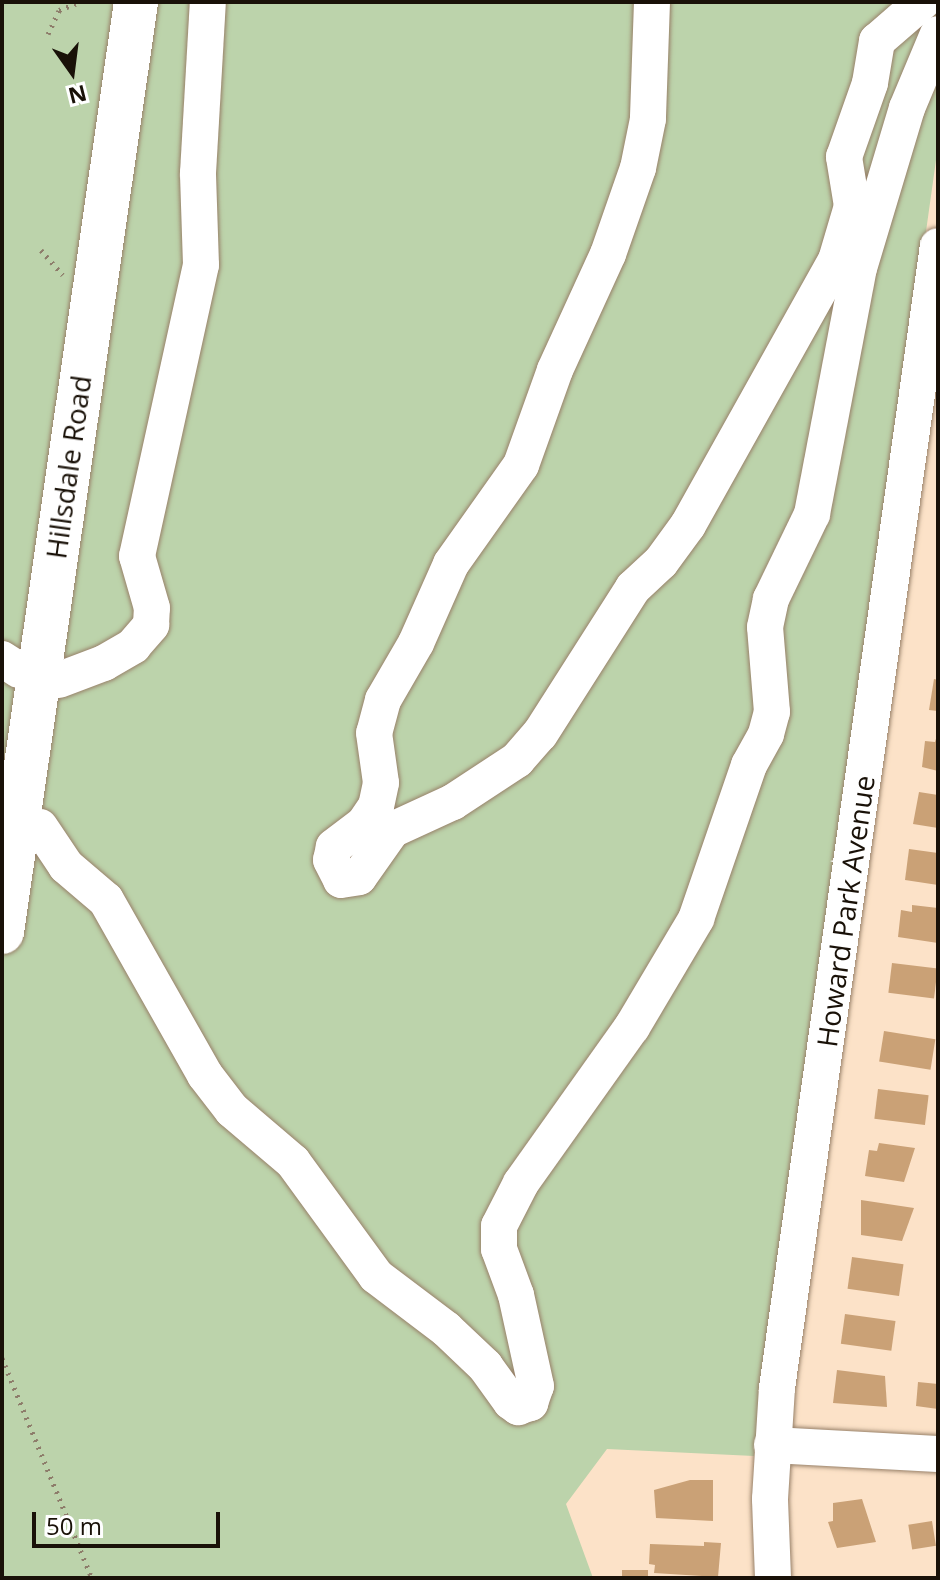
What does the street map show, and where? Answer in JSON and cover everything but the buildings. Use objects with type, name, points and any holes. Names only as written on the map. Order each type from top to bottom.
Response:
[{"type":"main road","name":"Hillsdale Road","points":[[2,932],[136,2]]},
{"type":"street","points":[[59,680],[133,646],[151,625],[152,608],[137,556],[201,265],[198,173],[208,2]]},
{"type":"street","points":[[652,2],[648,119],[638,168],[608,254],[555,370],[521,465],[451,564],[416,643],[383,700],[374,733],[381,783],[376,806],[364,824],[334,847],[331,860],[341,880],[359,877],[392,830],[453,802],[517,760],[548,721],[633,588],[661,562],[688,525],[836,260],[852,206],[844,157],[870,83],[877,41],[922,2]]},
{"type":"street","points":[[40,827],[66,866],[106,900],[205,1075],[232,1110],[293,1162],[376,1276],[446,1329],[485,1366],[511,1402],[518,1407],[530,1403],[536,1386],[516,1295],[499,1249],[499,1226],[521,1183],[632,1027],[696,919],[749,765],[766,734],[772,712],[765,627],[771,599],[812,514],[862,254],[907,108],[938,34]]},
{"type":"street","name":"Howard Park Avenue","points":[[773,1578],[772,1445],[923,466],[938,246]]},
{"type":"street","points":[[772,1445],[938,1454]]},
{"type":"path","points":[[48,34],[59,10],[80,2]]},
{"type":"path","points":[[41,250],[72,284]]},
{"type":"path","points":[[2,1358],[92,1578]]},
{"type":"green space","points":[[2,2],[938,2],[938,146],[754,1456],[607,1449],[566,1504],[593,1578],[2,1578]]}]
